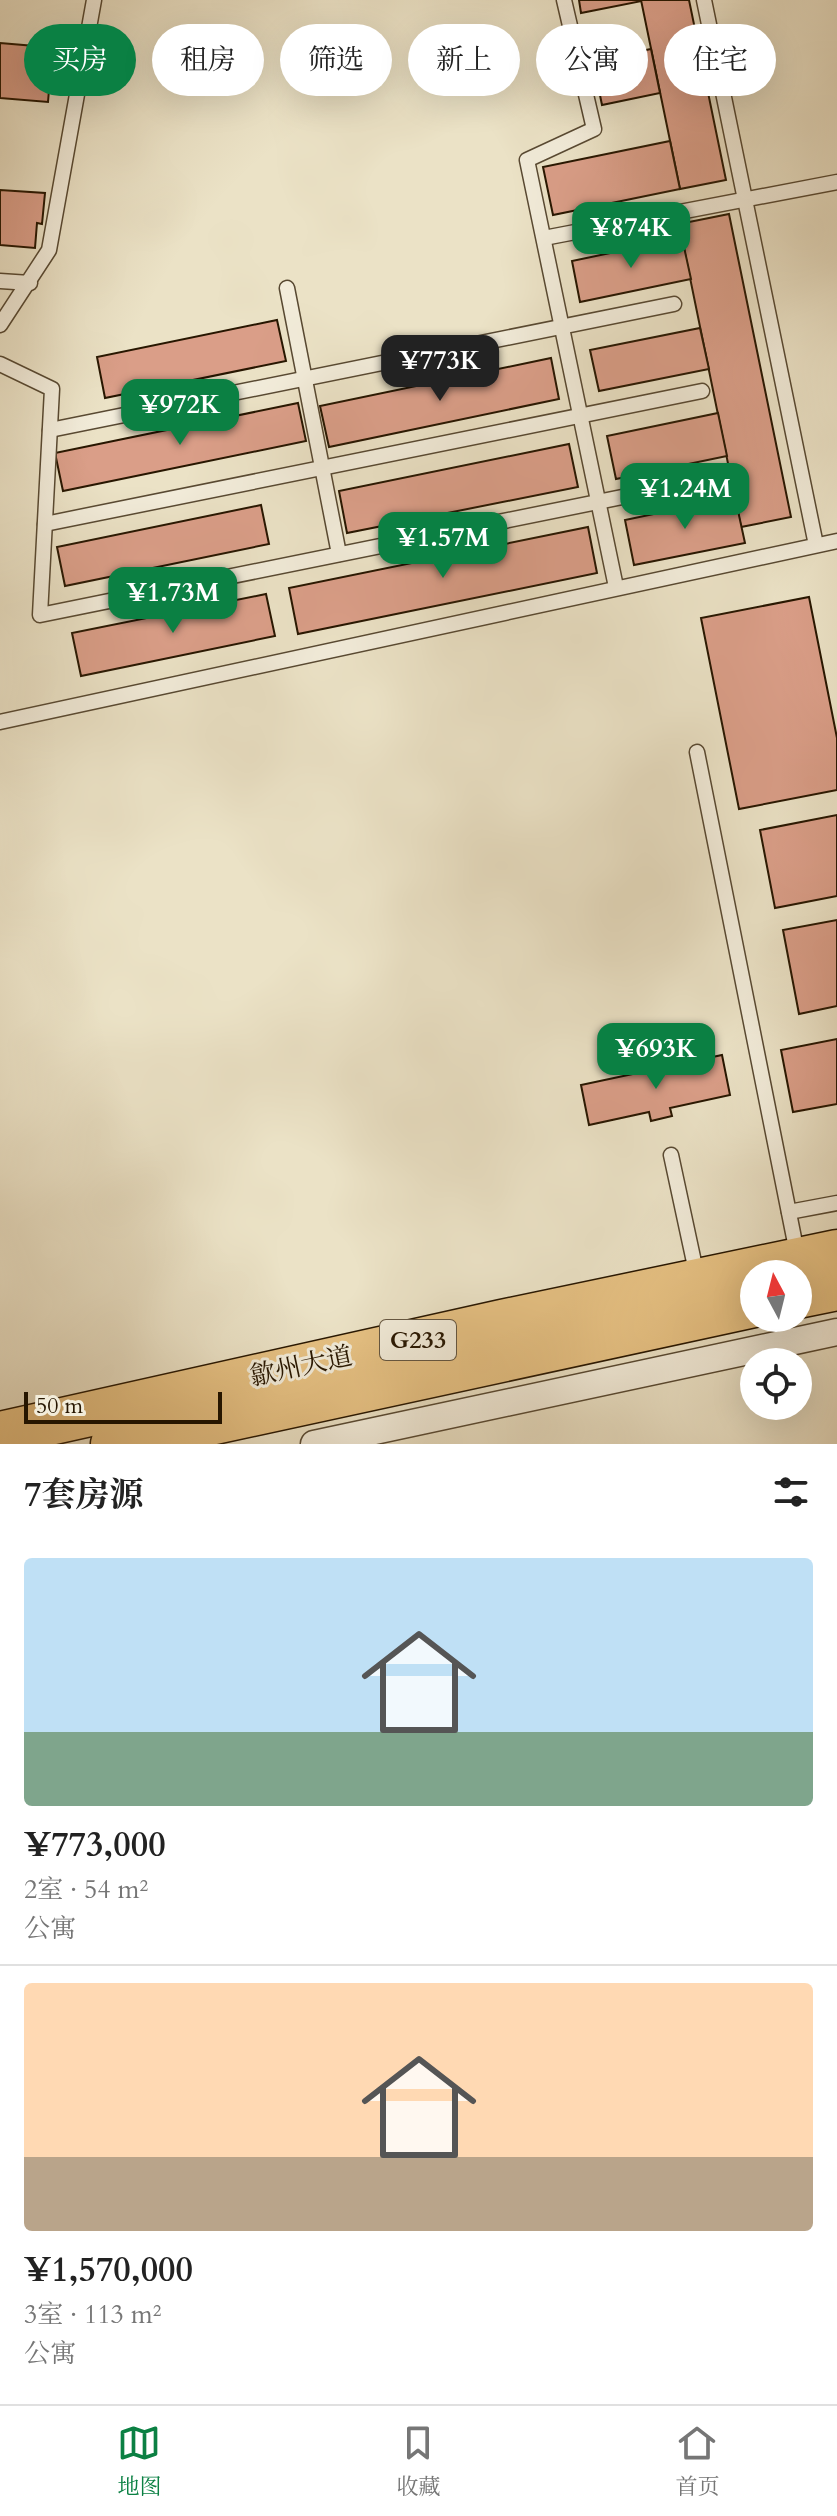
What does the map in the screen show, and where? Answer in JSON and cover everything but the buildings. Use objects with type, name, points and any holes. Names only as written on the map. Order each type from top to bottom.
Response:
[{"type":"highway","name":"歙州大道","points":[[812,1270],[837,1288]]},
{"type":"highway","name":"歙州大道","points":[[0,1434],[698,1281],[740,1277]]},
{"type":"highway","name":"歙州大道","points":[[113,1444],[740,1308]]},
{"type":"street","points":[[311,1400],[318,1444],[837,1332]]},
{"type":"lane","points":[[0,325],[49,250],[94,0]]},
{"type":"lane","points":[[564,0],[594,129],[527,160],[616,587]]},
{"type":"lane","points":[[704,0],[816,545]]},
{"type":"lane","points":[[544,238],[837,182]]},
{"type":"lane","points":[[0,281],[30,283]]},
{"type":"lane","points":[[287,288],[339,554]]},
{"type":"lane","points":[[50,430],[674,304]]},
{"type":"lane","points":[[0,364],[52,389],[40,615],[711,479]]},
{"type":"lane","points":[[45,524],[702,391]]},
{"type":"lane","points":[[0,722],[837,541]]},
{"type":"lane","points":[[697,752],[789,1212],[808,1260]]},
{"type":"lane","points":[[671,1155],[698,1281]]},
{"type":"lane","points":[[789,1212],[837,1203]]}]
